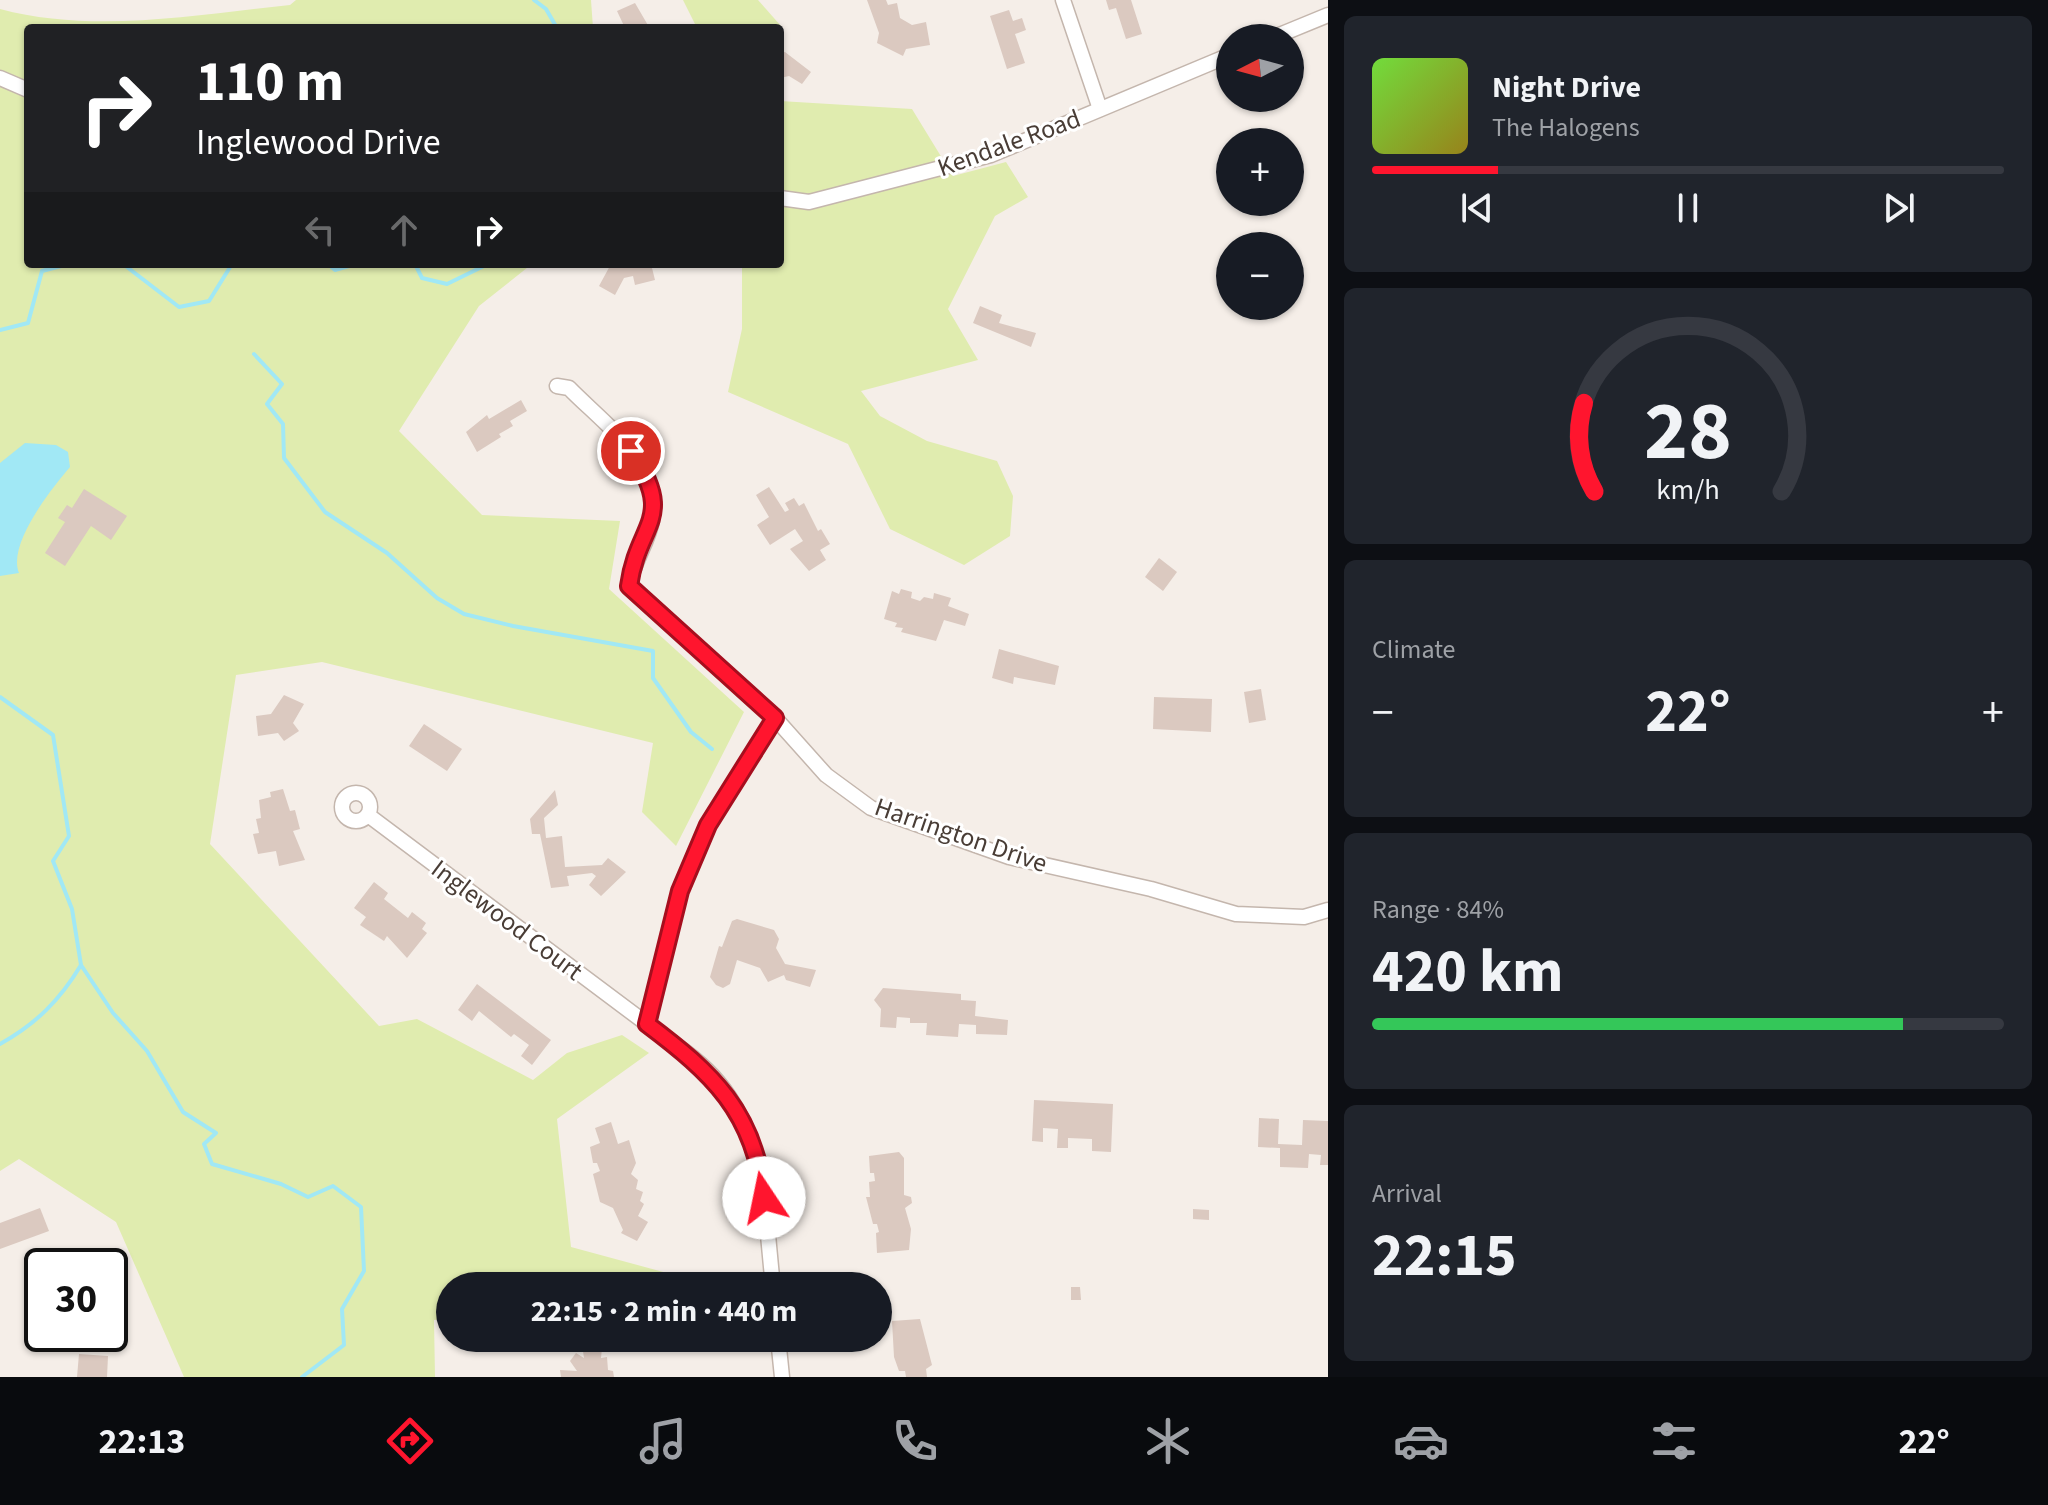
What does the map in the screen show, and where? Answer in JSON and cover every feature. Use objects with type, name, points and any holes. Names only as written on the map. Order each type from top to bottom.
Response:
[{"type":"street","points":[[1063,0],[1100,109]]},
{"type":"street","points":[[1304,25],[1328,15]]},
{"type":"street","name":"Kendale Road","points":[[784,199],[809,202],[991,155],[1216,61]]},
{"type":"street","points":[[0,78],[24,88]]},
{"type":"street","name":"Harrington Drive","points":[[557,386],[569,388],[631,451],[650,479],[652,521],[629,586],[775,718],[826,775],[871,808],[1009,857],[1151,889],[1236,914],[1304,917],[1328,910]]},
{"type":"street","points":[[647,1024],[680,891],[708,825],[775,718]]},
{"type":"street","name":"Inglewood Court","points":[[368,815],[647,1024],[718,1082],[743,1123],[762,1180],[772,1272]]},
{"type":"street","points":[[779,1352],[782,1377]]},
{"type":"green space","points":[[296,0],[591,0],[593,24],[24,24],[24,268],[527,268],[479,306],[399,431],[482,515],[620,521],[609,589],[744,712],[676,846],[642,812],[653,743],[322,662],[236,675],[210,844],[379,1026],[417,1019],[533,1080],[567,1053],[622,1035],[649,1053],[557,1119],[571,1247],[663,1272],[436,1272],[435,1377],[184,1377],[116,1222],[19,1159],[0,1171],[0,9],[72,20],[108,21],[290,5]]},
{"type":"green space","points":[[683,0],[758,0],[779,24],[695,24]]},
{"type":"green space","points":[[784,101],[912,109],[953,176],[1006,162],[1028,197],[995,216],[948,309],[978,360],[861,391],[880,416],[927,441],[997,461],[1013,496],[1010,536],[964,565],[890,529],[848,444],[728,392],[742,329],[742,268],[784,268]]},
{"type":"water","points":[[25,443],[56,445],[68,452],[70,467],[25,532],[19,547],[19,573],[0,576],[0,463]]},
{"type":"building","points":[[867,0],[886,0],[888,5],[897,3],[900,18],[912,25],[926,22],[930,45],[906,49],[903,56],[877,43],[879,33]]},
{"type":"building","points":[[1106,0],[1131,0],[1142,34],[1126,39],[1116,8],[1109,10]]},
{"type":"building","points":[[635,3],[647,24],[623,24],[617,11]]},
{"type":"building","points":[[1009,10],[1013,21],[1022,18],[1026,30],[1015,34],[1025,63],[1007,69],[990,16]]},
{"type":"building","points":[[784,52],[811,72],[802,84],[789,76],[784,77]]},
{"type":"building","points":[[609,268],[652,268],[655,280],[635,285],[633,276],[624,278],[615,295],[599,286]]},
{"type":"building","points":[[980,306],[1002,315],[999,323],[1036,333],[1031,347],[973,323]]},
{"type":"building","points":[[521,400],[527,411],[510,421],[513,426],[499,434],[501,437],[477,452],[466,432],[487,415],[489,419]]},
{"type":"building","points":[[769,487],[785,512],[789,510],[785,503],[794,498],[799,506],[804,503],[818,531],[821,529],[830,544],[820,550],[826,560],[809,571],[790,549],[803,541],[795,529],[770,545],[757,525],[769,517],[756,495]]},
{"type":"building","points":[[84,489],[127,516],[111,540],[91,526],[65,566],[45,553],[65,522],[58,518],[67,505],[72,508]]},
{"type":"building","points":[[1159,558],[1177,572],[1163,591],[1145,577]]},
{"type":"building","points":[[901,589],[912,592],[911,598],[920,601],[924,597],[933,599],[934,593],[951,598],[948,606],[969,614],[965,626],[944,620],[936,641],[901,632],[903,628],[895,627],[897,623],[884,619],[892,591],[899,594]]},
{"type":"building","points":[[999,649],[1059,666],[1055,685],[1014,677],[1013,684],[992,678]]},
{"type":"building","points":[[1261,689],[1266,720],[1249,723],[1244,692]]},
{"type":"building","points":[[284,695],[304,704],[293,723],[299,731],[284,741],[278,733],[258,736],[256,716],[271,714]]},
{"type":"building","points":[[1154,697],[1212,699],[1211,732],[1153,729]]},
{"type":"building","points":[[424,724],[462,749],[447,771],[409,746]]},
{"type":"building","points":[[283,789],[290,811],[295,810],[300,829],[293,831],[305,860],[279,866],[276,851],[258,854],[253,834],[259,833],[256,819],[261,818],[259,800],[271,797],[270,792]]},
{"type":"building","points":[[555,790],[558,805],[544,818],[546,838],[562,836],[565,867],[602,865],[608,858],[626,872],[601,896],[589,885],[596,876],[592,873],[567,876],[569,886],[551,888],[540,834],[532,834],[530,819]]},
{"type":"building","points":[[374,882],[388,893],[384,899],[408,918],[412,912],[426,923],[422,929],[427,933],[407,958],[387,936],[384,941],[360,925],[366,917],[354,908]]},
{"type":"building","points":[[737,919],[774,930],[779,939],[776,948],[785,964],[816,970],[810,987],[786,980],[784,975],[768,982],[760,968],[737,960],[730,984],[723,988],[716,985],[710,977],[719,946],[722,947],[732,921]]},
{"type":"building","points":[[477,984],[551,1040],[532,1065],[521,1056],[529,1045],[514,1034],[511,1037],[479,1011],[472,1021],[458,1010]]},
{"type":"building","points":[[883,988],[961,994],[961,1000],[976,1001],[975,1016],[1008,1020],[1007,1035],[976,1034],[976,1025],[959,1024],[958,1037],[926,1035],[927,1023],[910,1023],[910,1018],[897,1017],[896,1028],[880,1027],[881,1009],[874,1000]]},
{"type":"building","points":[[1034,1100],[1113,1104],[1111,1152],[1092,1151],[1092,1139],[1068,1138],[1068,1148],[1057,1148],[1058,1129],[1043,1128],[1043,1142],[1032,1141]]},
{"type":"building","points":[[1259,1118],[1279,1119],[1278,1144],[1302,1145],[1303,1120],[1328,1121],[1328,1165],[1320,1165],[1321,1155],[1309,1154],[1308,1168],[1280,1167],[1280,1148],[1258,1147]]},
{"type":"building","points":[[611,1122],[618,1144],[629,1140],[636,1163],[631,1174],[638,1180],[636,1189],[643,1192],[640,1201],[644,1204],[638,1216],[648,1222],[637,1241],[621,1233],[623,1230],[613,1208],[600,1202],[593,1174],[600,1171],[597,1163],[593,1163],[590,1147],[600,1143],[595,1128]]},
{"type":"building","points":[[899,1152],[904,1158],[904,1195],[911,1197],[912,1203],[905,1208],[911,1229],[909,1250],[877,1253],[876,1233],[879,1232],[877,1224],[873,1224],[866,1197],[870,1197],[869,1182],[875,1181],[874,1173],[870,1173],[869,1156]]},
{"type":"building","points":[[40,1208],[49,1231],[0,1249],[0,1223]]},
{"type":"building","points":[[1193,1209],[1209,1210],[1209,1220],[1193,1219]]},
{"type":"building","points":[[1071,1287],[1080,1287],[1081,1300],[1071,1300]]},
{"type":"building","points":[[920,1319],[932,1365],[926,1369],[927,1377],[906,1377],[905,1371],[899,1371],[894,1357],[892,1321]]},
{"type":"building","points":[[583,1352],[602,1352],[601,1358],[607,1357],[608,1370],[613,1371],[614,1377],[561,1377],[560,1370],[577,1371],[570,1361],[576,1353],[584,1358]]},
{"type":"building","points":[[79,1354],[108,1356],[107,1377],[77,1377]]},
{"type":"waterway","points":[[534,0],[546,9],[555,24]]},
{"type":"waterway","points":[[0,330],[28,323],[42,271],[54,268]]},
{"type":"waterway","points":[[128,268],[179,307],[209,301],[230,268]]},
{"type":"waterway","points":[[333,268],[342,268]]},
{"type":"waterway","points":[[417,268],[422,278],[447,284],[480,268]]},
{"type":"waterway","points":[[254,354],[282,384],[267,404],[283,424],[284,458],[325,512],[387,553],[437,598],[464,614],[653,651],[653,678],[691,732],[712,749]]},
{"type":"waterway","points":[[0,697],[53,735],[69,836],[53,861],[72,909],[81,965],[113,1013],[147,1051],[183,1112],[216,1133],[204,1144],[212,1164],[281,1184],[308,1197],[333,1186],[361,1207],[364,1271],[342,1309],[344,1345],[302,1377]]},
{"type":"waterway","points":[[0,1044],[46,1010],[81,965]]},
{"type":"route","points":[[631,451],[650,479],[653,492],[652,521],[629,586],[775,718],[708,825],[680,891],[667,930],[647,1024],[697,1061],[718,1082],[750,1137],[764,1198]]}]
